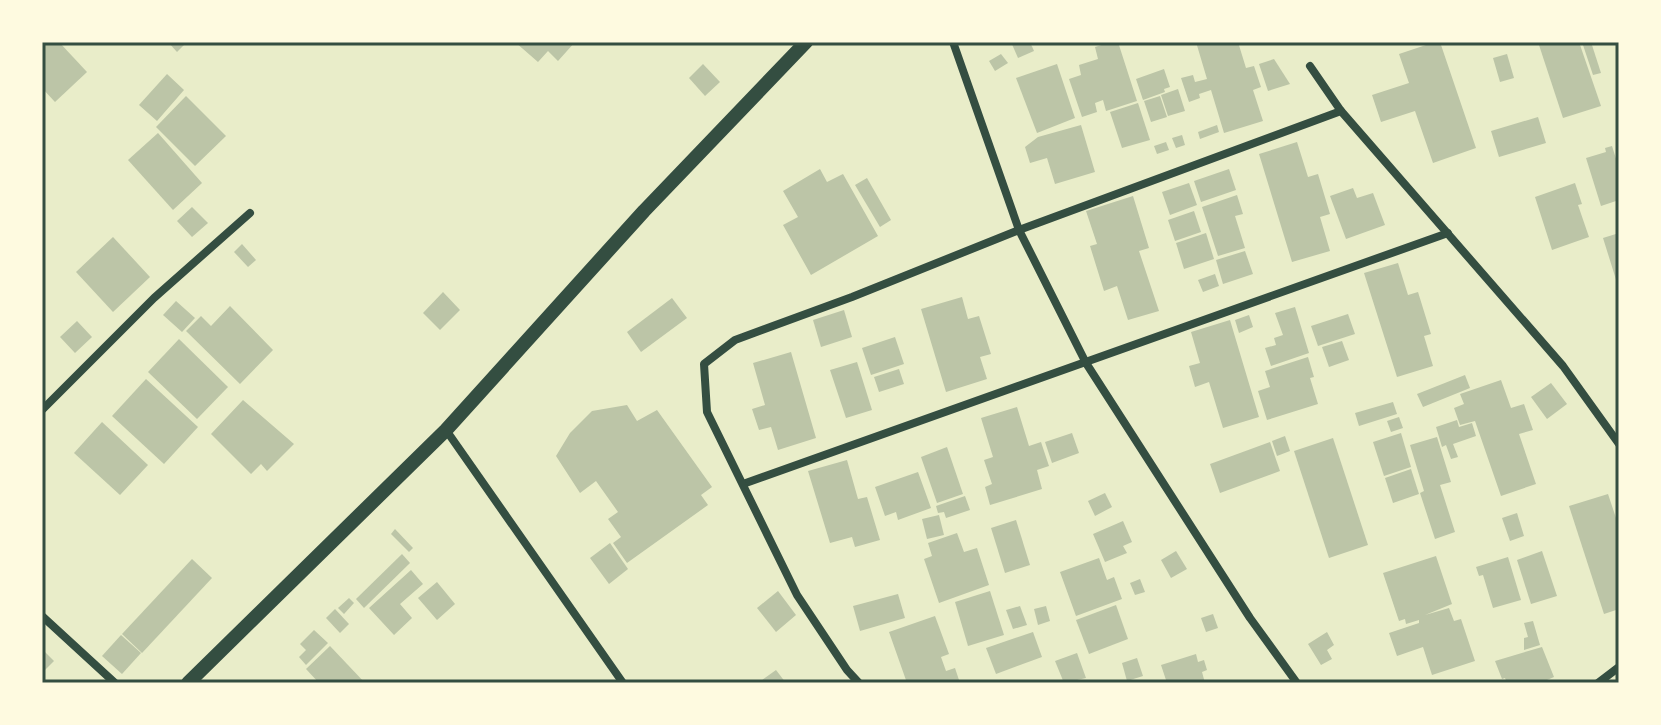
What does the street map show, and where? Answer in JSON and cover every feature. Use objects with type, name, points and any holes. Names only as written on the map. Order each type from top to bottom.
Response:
[{"type":"street","points":[[188,683],[446,430],[644,211],[806,42]]},
{"type":"street","points":[[953,42],[1019,230],[1086,363],[1250,618],[1297,683]]},
{"type":"street","points":[[1310,66],[1341,111],[1563,366],[1619,444]]},
{"type":"street","points":[[859,683],[797,595],[707,412],[704,364],[735,340],[1019,230],[1341,111]]},
{"type":"street","points":[[42,410],[154,298],[250,213]]},
{"type":"street","points":[[743,484],[1448,233]]},
{"type":"street","points":[[446,430],[623,683]]},
{"type":"street","points":[[42,616],[115,683]]},
{"type":"street","points":[[1598,683],[1619,667]]},
{"type":"building","points":[[42,42],[59,42],[87,72],[55,102],[42,88]]},
{"type":"building","points":[[168,42],[187,42],[177,52]]},
{"type":"building","points":[[515,42],[575,42],[558,61],[548,51],[538,62]]},
{"type":"building","points":[[1011,42],[1030,42],[1034,51],[1018,58]]},
{"type":"building","points":[[1118,42],[1137,101],[1106,111],[1103,100],[1095,103],[1097,112],[1082,117],[1069,79],[1081,75],[1079,65],[1098,59],[1095,47]]},
{"type":"building","points":[[1196,42],[1238,42],[1246,68],[1254,66],[1261,87],[1253,90],[1263,121],[1224,133],[1211,90],[1189,102],[1181,78],[1193,75],[1195,82],[1207,79]]},
{"type":"building","points":[[1440,42],[1476,148],[1433,163],[1415,111],[1381,122],[1372,95],[1409,83],[1399,54]]},
{"type":"building","points":[[1538,42],[1579,42],[1601,106],[1563,118]]},
{"type":"building","points":[[1582,42],[1591,42],[1601,73],[1593,75]]},
{"type":"building","points":[[1001,54],[1008,63],[995,71],[989,61]]},
{"type":"building","points":[[1507,54],[1514,78],[1500,82],[1493,58]]},
{"type":"building","points":[[1274,59],[1290,84],[1268,91],[1259,64]]},
{"type":"building","points":[[703,64],[720,82],[705,96],[689,78]]},
{"type":"building","points":[[1057,64],[1075,118],[1037,133],[1016,78]]},
{"type":"building","points":[[1164,69],[1170,87],[1143,100],[1136,79]]},
{"type":"building","points":[[167,74],[184,90],[157,121],[139,105]]},
{"type":"building","points":[[1178,89],[1185,111],[1168,116],[1161,95]]},
{"type":"building","points":[[186,96],[226,136],[195,166],[156,127]]},
{"type":"building","points":[[1160,96],[1167,117],[1151,122],[1144,101]]},
{"type":"building","points":[[1138,103],[1150,140],[1122,148],[1110,112]]},
{"type":"building","points":[[1538,117],[1546,143],[1499,157],[1491,131]]},
{"type":"building","points":[[1081,125],[1095,172],[1055,184],[1047,158],[1030,163],[1025,147],[1038,137]]},
{"type":"building","points":[[1217,125],[1219,132],[1200,139],[1198,132]]},
{"type":"building","points":[[158,133],[202,183],[173,210],[128,160]]},
{"type":"building","points":[[1182,135],[1185,145],[1176,148],[1172,138]]},
{"type":"building","points":[[1166,142],[1169,150],[1157,154],[1154,146]]},
{"type":"building","points":[[1297,142],[1308,177],[1318,174],[1330,214],[1320,217],[1330,251],[1292,262],[1259,154]]},
{"type":"building","points":[[1612,146],[1619,168],[1619,200],[1601,206],[1586,158],[1606,152],[1605,148]]},
{"type":"building","points":[[820,169],[827,182],[843,174],[878,236],[811,275],[783,225],[798,217],[783,191]]},
{"type":"building","points":[[1229,169],[1236,190],[1201,202],[1194,181]]},
{"type":"building","points":[[867,178],[891,220],[880,227],[855,185]]},
{"type":"building","points":[[1189,183],[1197,205],[1170,215],[1162,192]]},
{"type":"building","points":[[1575,183],[1582,204],[1578,205],[1589,237],[1552,250],[1535,197]]},
{"type":"building","points":[[1353,188],[1357,198],[1373,193],[1385,225],[1346,239],[1330,196]]},
{"type":"building","points":[[1237,195],[1243,214],[1235,216],[1245,248],[1218,256],[1202,207]]},
{"type":"building","points":[[1133,196],[1149,248],[1139,251],[1159,311],[1128,320],[1117,286],[1104,291],[1090,246],[1097,244],[1086,211]]},
{"type":"building","points":[[192,207],[208,223],[192,237],[177,221]]},
{"type":"building","points":[[1194,211],[1201,232],[1175,241],[1168,220]]},
{"type":"building","points":[[1206,233],[1214,259],[1184,269],[1176,243]]},
{"type":"building","points":[[1619,233],[1619,286],[1618,286],[1603,238]]},
{"type":"building","points":[[113,237],[150,277],[113,312],[76,272]]},
{"type":"building","points":[[242,244],[256,260],[248,267],[234,252]]},
{"type":"building","points":[[1245,251],[1253,274],[1223,284],[1216,260]]},
{"type":"building","points":[[1398,263],[1408,295],[1418,292],[1431,334],[1424,336],[1433,366],[1397,377],[1364,273]]},
{"type":"building","points":[[1215,274],[1219,286],[1203,292],[1198,280]]},
{"type":"building","points":[[443,292],[460,310],[440,330],[423,313]]},
{"type":"building","points":[[962,297],[968,319],[979,316],[991,354],[980,357],[987,379],[946,392],[921,309]]},
{"type":"building","points":[[672,298],[687,318],[641,352],[627,332]]},
{"type":"building","points":[[176,301],[195,318],[182,332],[163,315]]},
{"type":"building","points":[[230,306],[273,350],[240,384],[186,331],[201,316],[211,326]]},
{"type":"building","points":[[1295,307],[1309,353],[1271,366],[1265,348],[1276,345],[1274,338],[1283,335],[1275,313]]},
{"type":"building","points":[[844,310],[852,337],[821,347],[813,320]]},
{"type":"building","points":[[1348,314],[1355,334],[1318,346],[1311,326]]},
{"type":"building","points":[[1249,315],[1253,327],[1239,333],[1235,320]]},
{"type":"building","points":[[1230,320],[1259,417],[1223,428],[1209,382],[1195,387],[1189,366],[1200,363],[1191,332]]},
{"type":"building","points":[[77,321],[92,337],[75,353],[60,337]]},
{"type":"building","points":[[895,337],[904,364],[871,375],[862,348]]},
{"type":"building","points":[[179,339],[228,387],[197,419],[148,372]]},
{"type":"building","points":[[1342,341],[1349,360],[1329,367],[1322,347]]},
{"type":"building","points":[[791,352],[816,438],[778,450],[771,427],[759,430],[752,409],[765,405],[753,363]]},
{"type":"building","points":[[1308,357],[1314,377],[1310,378],[1318,404],[1267,420],[1258,391],[1270,387],[1265,371]]},
{"type":"building","points":[[857,362],[872,410],[846,418],[830,370]]},
{"type":"building","points":[[899,369],[904,384],[879,392],[874,377]]},
{"type":"building","points":[[1465,375],[1470,388],[1423,407],[1417,394]]},
{"type":"building","points":[[146,379],[198,427],[164,464],[112,416]]},
{"type":"building","points":[[1501,380],[1511,408],[1524,404],[1533,430],[1519,434],[1536,484],[1501,496],[1475,421],[1460,425],[1454,408],[1464,404],[1460,394]]},
{"type":"building","points":[[1551,383],[1567,404],[1547,419],[1531,397]]},
{"type":"building","points":[[243,400],[294,444],[267,471],[261,464],[251,474],[211,434]]},
{"type":"building","points":[[1393,402],[1397,414],[1359,426],[1355,413]]},
{"type":"building","points":[[627,405],[637,421],[657,410],[712,487],[701,495],[708,505],[627,563],[613,543],[621,537],[608,519],[618,512],[596,481],[580,493],[556,456],[570,433],[592,411]]},
{"type":"building","points":[[1017,407],[1029,446],[1041,442],[1049,466],[1037,470],[1042,489],[990,505],[985,487],[992,484],[984,460],[993,457],[981,418]]},
{"type":"building","points":[[1399,417],[1403,428],[1391,432],[1387,421]]},
{"type":"building","points":[[1457,420],[1459,427],[1472,423],[1476,436],[1453,444],[1458,457],[1451,459],[1446,445],[1442,447],[1436,427]]},
{"type":"building","points":[[102,422],[148,465],[120,495],[74,453]]},
{"type":"building","points":[[1072,433],[1079,453],[1052,463],[1045,442]]},
{"type":"building","points":[[1401,433],[1411,467],[1384,476],[1373,442]]},
{"type":"building","points":[[1285,436],[1290,451],[1277,456],[1272,441]]},
{"type":"building","points":[[1437,437],[1451,482],[1440,485],[1455,532],[1435,539],[1420,493],[1424,491],[1410,445]]},
{"type":"building","points":[[1333,438],[1368,545],[1329,558],[1294,451]]},
{"type":"building","points":[[1270,442],[1280,471],[1220,493],[1210,464]]},
{"type":"building","points":[[947,447],[963,494],[937,503],[921,457]]},
{"type":"building","points":[[847,460],[858,499],[867,497],[880,540],[855,547],[852,537],[830,543],[808,471]]},
{"type":"building","points":[[1411,469],[1419,494],[1393,503],[1385,478]]},
{"type":"building","points":[[918,472],[931,508],[898,520],[896,512],[885,516],[875,487]]},
{"type":"building","points":[[1105,493],[1112,507],[1095,516],[1088,501]]},
{"type":"building","points":[[1608,494],[1619,527],[1619,609],[1604,614],[1569,506]]},
{"type":"building","points":[[965,496],[970,510],[946,518],[944,512],[938,513],[936,506]]},
{"type":"building","points":[[1517,513],[1524,536],[1510,541],[1502,518]]},
{"type":"building","points":[[939,515],[944,535],[927,539],[922,519]]},
{"type":"building","points":[[1016,520],[1030,565],[1005,573],[991,528]]},
{"type":"building","points":[[1123,521],[1132,542],[1123,546],[1127,553],[1105,562],[1093,534]]},
{"type":"building","points":[[395,529],[413,548],[409,552],[391,534]]},
{"type":"building","points":[[957,533],[964,552],[977,548],[989,585],[939,603],[924,559],[932,556],[928,543]]},
{"type":"building","points":[[610,543],[628,569],[609,584],[590,558]]},
{"type":"building","points":[[1176,551],[1187,569],[1171,578],[1161,560]]},
{"type":"building","points":[[1542,551],[1557,596],[1531,604],[1517,560]]},
{"type":"building","points":[[402,554],[410,563],[364,608],[356,599]]},
{"type":"building","points":[[1436,556],[1452,604],[1425,615],[1449,608],[1454,621],[1461,619],[1475,661],[1432,675],[1423,647],[1397,656],[1389,633],[1419,623],[1419,620],[1406,624],[1405,619],[1399,621],[1383,573]]},
{"type":"building","points":[[1508,557],[1521,600],[1493,608],[1483,575],[1479,576],[1476,567]]},
{"type":"building","points":[[1099,558],[1107,580],[1114,577],[1122,599],[1076,616],[1060,572]]},
{"type":"building","points":[[192,559],[212,578],[142,653],[122,634]]},
{"type":"building","points":[[411,570],[423,584],[400,604],[412,618],[394,635],[369,608]]},
{"type":"building","points":[[1140,579],[1145,592],[1135,595],[1130,583]]},
{"type":"building","points":[[437,582],[455,604],[437,620],[418,598]]},
{"type":"building","points":[[778,591],[796,615],[776,632],[757,608]]},
{"type":"building","points":[[990,591],[1004,635],[968,646],[955,602]]},
{"type":"building","points":[[898,594],[905,618],[860,631],[853,606]]},
{"type":"building","points":[[349,598],[354,603],[344,614],[338,608]]},
{"type":"building","points":[[1116,605],[1128,639],[1089,654],[1076,620]]},
{"type":"building","points":[[1020,606],[1027,625],[1013,629],[1006,610]]},
{"type":"building","points":[[1046,606],[1050,621],[1038,625],[1034,609]]},
{"type":"building","points":[[335,609],[349,624],[340,633],[326,618]]},
{"type":"building","points":[[1213,614],[1218,628],[1206,632],[1201,618]]},
{"type":"building","points":[[935,616],[949,654],[941,657],[946,671],[955,668],[960,683],[907,683],[889,632]]},
{"type":"building","points":[[1533,621],[1540,645],[1524,650],[1524,638],[1528,637],[1524,623]]},
{"type":"building","points":[[314,630],[328,643],[306,665],[299,657],[306,650],[300,644]]},
{"type":"building","points":[[1033,632],[1042,657],[996,674],[986,648]]},
{"type":"building","points":[[1327,632],[1334,645],[1327,650],[1332,659],[1321,665],[1308,644]]},
{"type":"building","points":[[121,635],[141,653],[122,674],[102,656]]},
{"type":"building","points":[[330,646],[365,683],[319,683],[306,669]]},
{"type":"building","points":[[1542,647],[1554,677],[1540,683],[1507,683],[1505,678],[1502,679],[1495,661]]},
{"type":"building","points":[[42,649],[54,661],[42,673]]},
{"type":"building","points":[[1077,653],[1086,678],[1064,683],[1055,661]]},
{"type":"building","points":[[1196,654],[1198,662],[1204,660],[1207,670],[1202,672],[1205,683],[1167,683],[1161,665]]},
{"type":"building","points":[[1137,658],[1143,676],[1127,681],[1122,663]]},
{"type":"building","points":[[776,670],[786,683],[758,683]]}]
